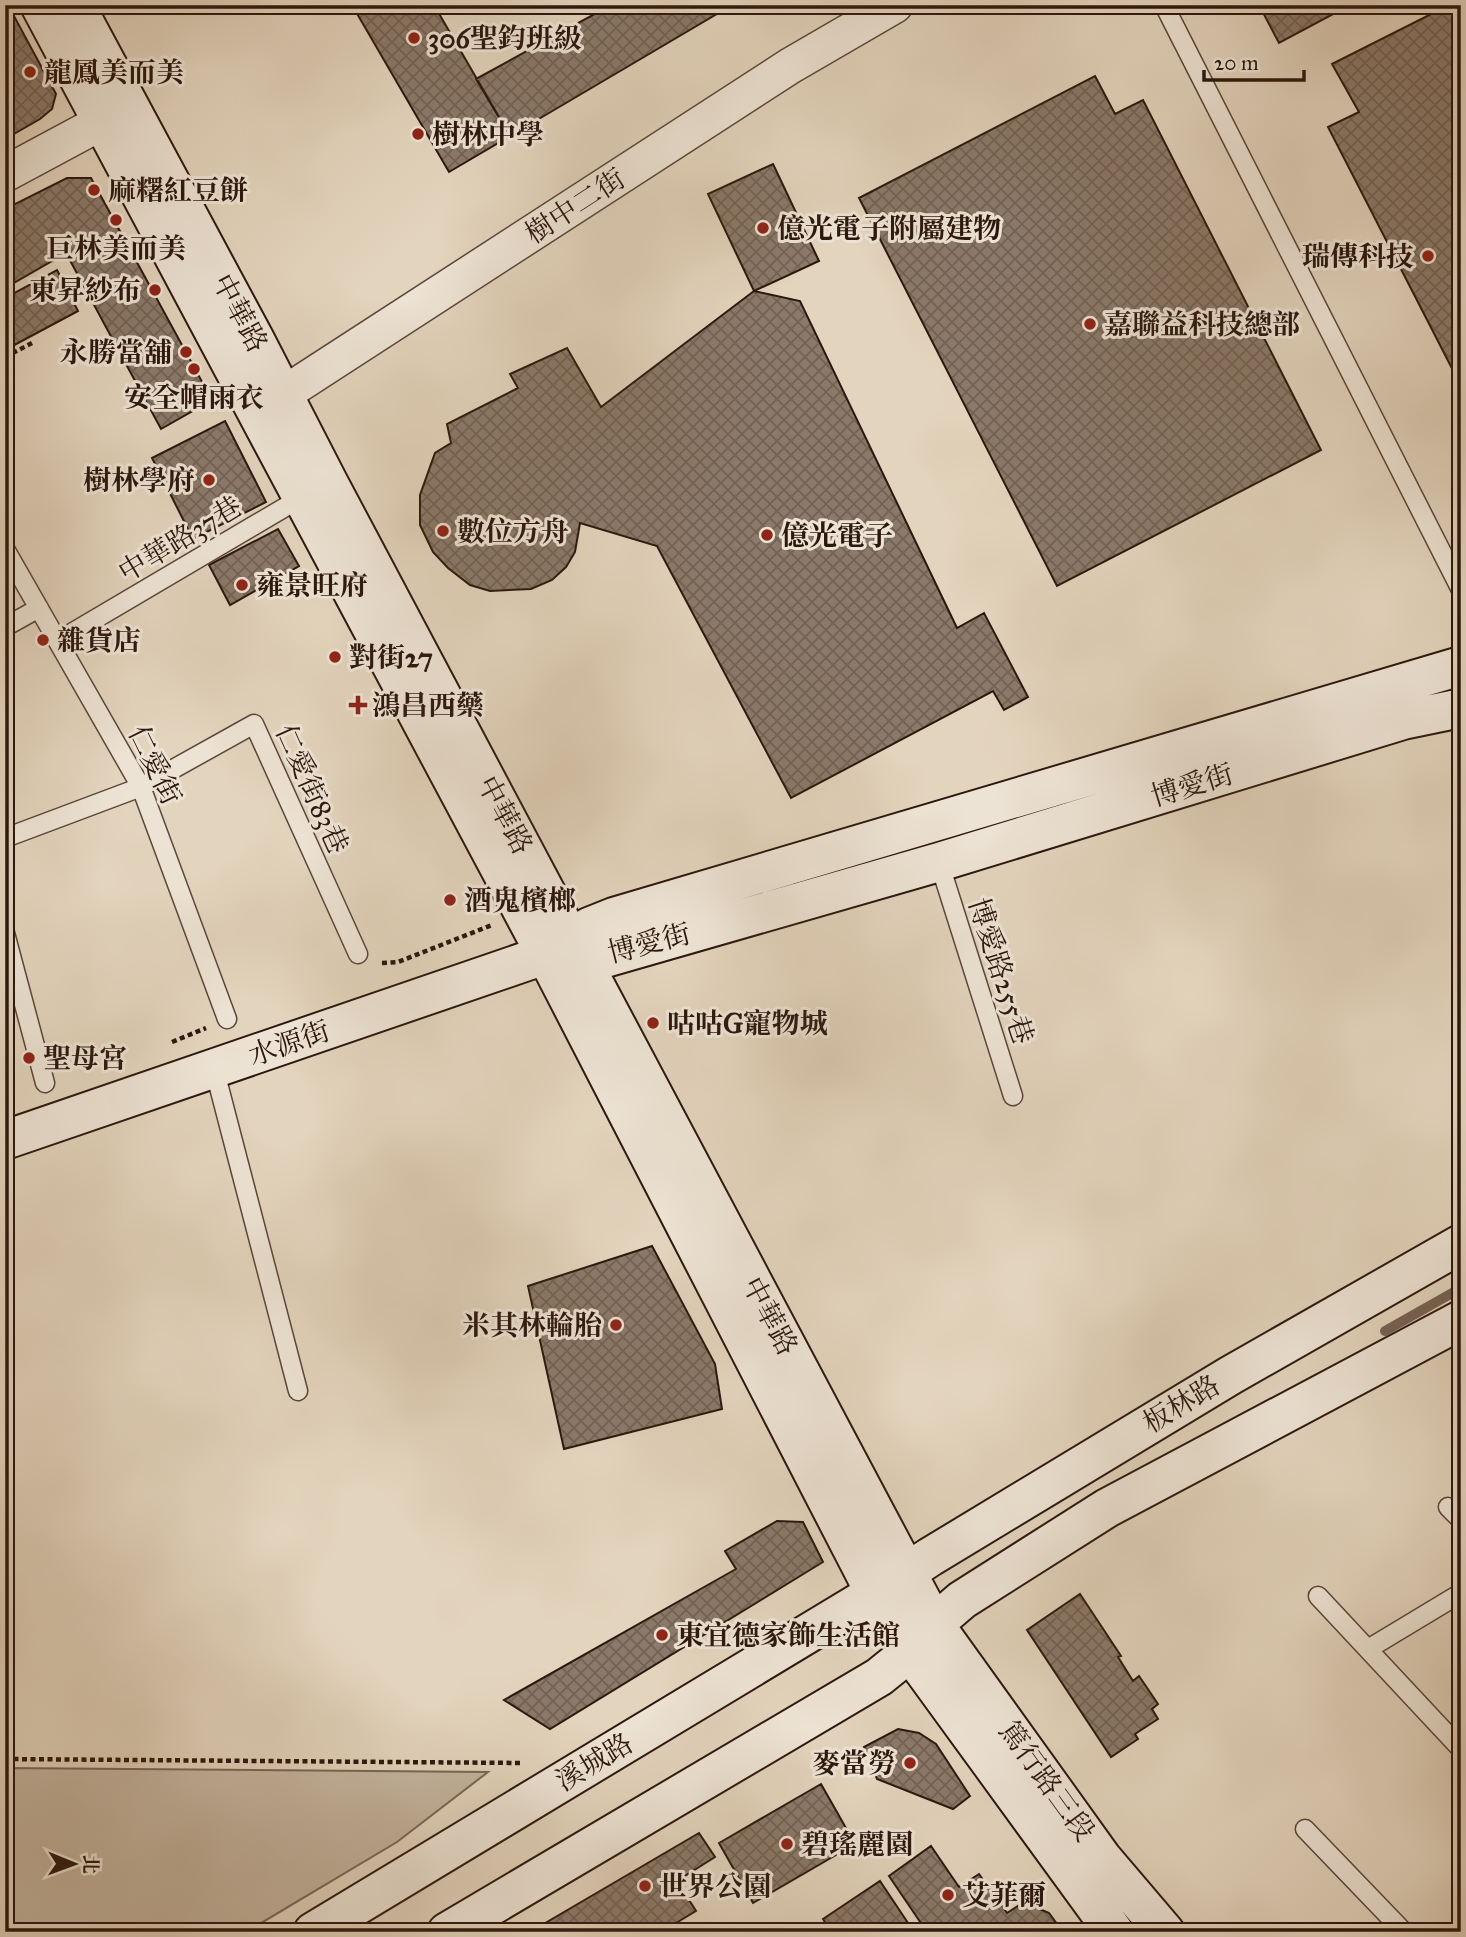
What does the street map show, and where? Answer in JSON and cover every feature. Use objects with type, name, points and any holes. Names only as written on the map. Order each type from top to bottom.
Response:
[{"type":"street","name":"中華路","points":[[40,5],[116,115],[255,340],[270,404],[315,490],[559,950],[907,1573],[922,1638]]},
{"type":"street","name":"中華路","points":[[75,5],[116,115]]},
{"type":"street","name":"樹中二街","points":[[270,404],[790,66],[895,5]]},
{"type":"street","points":[[5,173],[116,115]]},
{"type":"street","name":"博愛街","points":[[559,950],[589,927],[614,917],[1461,666]]},
{"type":"street","name":"博愛街","points":[[559,950],[605,958],[939,862],[1403,720],[1461,708]]},
{"type":"street","name":"中華路","points":[[559,950],[875,1593],[922,1638]]},
{"type":"street","name":"水源街","points":[[5,1140],[559,950]]},
{"type":"street","name":"板林路","points":[[875,1593],[1231,1375],[1461,1244]]},
{"type":"street","name":"板林路","points":[[922,1638],[962,1600],[1107,1508],[1461,1320]]},
{"type":"street","name":"溪城路","points":[[313,1932],[875,1593]]},
{"type":"street","points":[[447,1932],[879,1677],[922,1638]]},
{"type":"street","name":"篤行路三段","points":[[922,1638],[1114,1932]]},
{"type":"street","name":"篤行路三段","points":[[922,1638],[1165,1932]]},
{"type":"lane","points":[[1164,5],[1461,590]]},
{"type":"lane","name":"中華路37巷","points":[[58,641],[315,490]]},
{"type":"lane","name":"仁愛街","points":[[5,549],[141,787],[226,1019]]},
{"type":"lane","points":[[5,627],[39,608]]},
{"type":"lane","name":"仁愛街83巷","points":[[141,787],[254,724],[358,954]]},
{"type":"lane","points":[[5,838],[141,787]]},
{"type":"lane","name":"博愛路255巷","points":[[939,862],[1013,1097]]},
{"type":"lane","points":[[5,933],[45,1083]]},
{"type":"lane","points":[[214,1069],[298,1391]]},
{"type":"lane","points":[[1368,1649],[1461,1593]]},
{"type":"lane","points":[[1318,1596],[1461,1749]]},
{"type":"lane","points":[[1305,1829],[1404,1932]]},
{"type":"path","points":[[5,358],[32,343]]},
{"type":"path","points":[[358,954],[374,963],[398,962],[496,923]]},
{"type":"path","points":[[166,1044],[226,1019]]},
{"type":"path","points":[[5,1759],[536,1763]]},
{"type":"shaded area","points":[[5,1768],[488,1772],[397,1842],[246,1932],[5,1932]]},
{"type":"building","points":[[5,5],[8,5],[56,94],[52,109],[5,139]]},
{"type":"building","points":[[352,5],[434,5],[510,136],[449,172]]},
{"type":"building","points":[[611,5],[732,5],[510,136],[476,79]]},
{"type":"building","points":[[1259,5],[1350,5],[1279,43]]},
{"type":"building","name":"瑞傳科技","points":[[1449,5],[1461,5],[1461,386],[1328,127],[1359,112],[1332,64]]},
{"type":"building","name":"嘉聯益科技總部","points":[[1095,76],[1115,114],[1143,100],[1321,450],[1057,586],[859,198]]},
{"type":"building","name":"億光電子附屬建物","points":[[773,164],[819,261],[754,291],[708,194]]},
{"type":"building","points":[[67,178],[91,178],[212,400],[161,429],[66,253],[5,288],[5,209]]},
{"type":"building","points":[[57,270],[78,311],[5,350],[5,298]]},
{"type":"building","name":"億光電子","points":[[754,291],[800,301],[957,628],[984,613],[1028,697],[1004,710],[993,691],[791,798],[657,546],[580,523],[575,552],[566,567],[552,580],[531,589],[490,591],[470,585],[448,568],[433,552],[420,525],[420,495],[435,453],[451,443],[447,424],[518,388],[510,374],[567,348],[601,407]]},
{"type":"building","name":"樹林學府","points":[[225,421],[266,502],[193,539],[152,458]]},
{"type":"building","name":"雍景旺府","points":[[278,529],[299,566],[230,605],[209,565]]},
{"type":"building","name":"米其林輪胎","points":[[652,1246],[715,1364],[722,1409],[564,1449],[528,1286]]},
{"type":"building","name":"東宜德家飾生活館","points":[[777,1521],[803,1522],[823,1562],[550,1729],[504,1700],[736,1569],[725,1551]]},
{"type":"building","points":[[1080,1594],[1121,1656],[1118,1657],[1133,1681],[1139,1676],[1158,1704],[1152,1709],[1158,1719],[1135,1734],[1138,1739],[1111,1757],[1027,1630]]},
{"type":"building","name":"麥當勞","points":[[898,1729],[919,1733],[936,1744],[970,1796],[953,1809],[877,1779],[864,1747]]},
{"type":"building","name":"碧瑤麗園","points":[[821,1784],[855,1844],[753,1903],[719,1843]]},
{"type":"building","name":"世界公園","points":[[699,1833],[715,1857],[677,1881],[696,1911],[661,1932],[530,1932]]},
{"type":"building","name":"艾菲爾","points":[[931,1846],[959,1887],[979,1874],[1007,1913],[1024,1902],[1049,1913],[1063,1932],[927,1932],[889,1876]]},
{"type":"building","name":"艾菲爾","points":[[880,1881],[914,1932],[831,1932],[823,1919]]},
{"type":"waterway","points":[[1385,1331],[1461,1288]]},
{"type":"place","name":"306聖鈞班級","points":[[414,38]]},
{"type":"place","name":"龍鳳美而美","points":[[30,72]]},
{"type":"place","name":"樹林中學","points":[[418,134]]},
{"type":"place","name":"麻糬紅豆餅","points":[[94,190]]},
{"type":"place","name":"巨林美而美","points":[[116,220]]},
{"type":"place","name":"億光電子附屬建物","points":[[763,228]]},
{"type":"place","name":"瑞傳科技","points":[[1428,256]]},
{"type":"place","name":"東昇紗布","points":[[155,290]]},
{"type":"place","name":"嘉聯益科技總部","points":[[1090,324]]},
{"type":"place","name":"永勝當舖","points":[[186,352]]},
{"type":"place","name":"安全帽雨衣","points":[[194,369]]},
{"type":"place","name":"樹林學府","points":[[209,480]]},
{"type":"place","name":"數位方舟","points":[[443,531]]},
{"type":"place","name":"億光電子","points":[[767,535]]},
{"type":"place","name":"雍景旺府","points":[[242,585]]},
{"type":"place","name":"雜貨店","points":[[43,640]]},
{"type":"place","name":"對街27","points":[[335,657]]},
{"type":"place","name":"鴻昌西藥","points":[[358,705]]},
{"type":"place","name":"酒鬼檳榔","points":[[450,900]]},
{"type":"place","name":"咕咕G寵物城","points":[[653,1023]]},
{"type":"place","name":"聖母宮","points":[[29,1058]]},
{"type":"place","name":"米其林輪胎","points":[[616,1325]]},
{"type":"place","name":"東宜德家飾生活館","points":[[662,1635]]},
{"type":"place","name":"麥當勞","points":[[910,1763]]},
{"type":"place","name":"碧瑤麗園","points":[[787,1844]]},
{"type":"place","name":"世界公園","points":[[645,1886]]},
{"type":"place","name":"艾菲爾","points":[[948,1895]]}]
